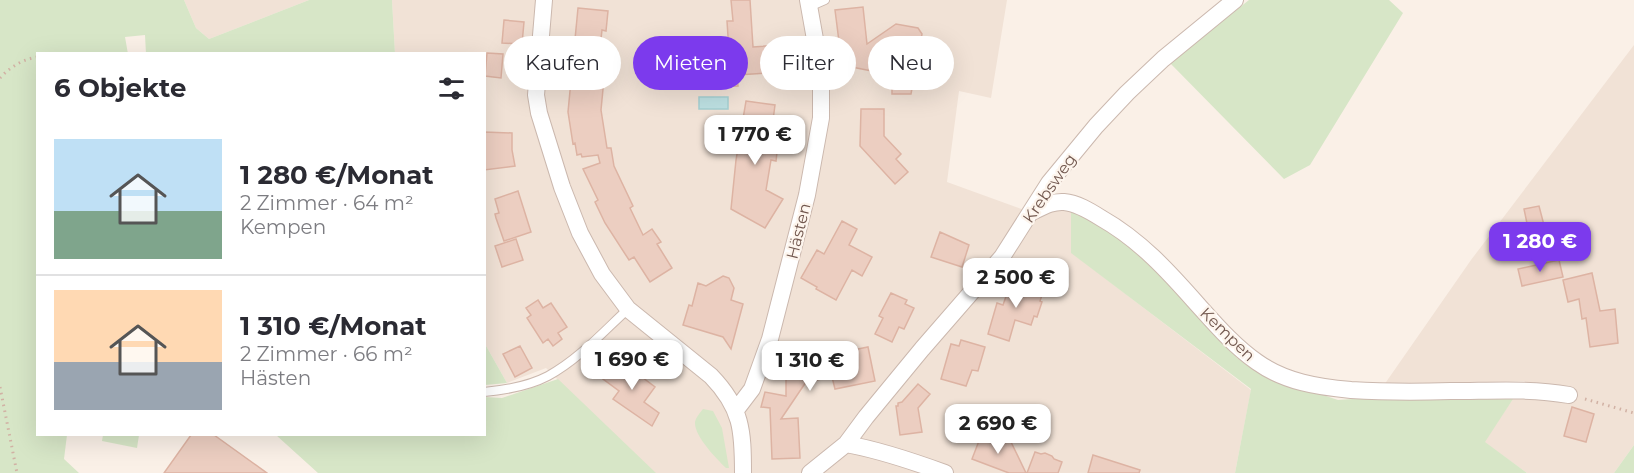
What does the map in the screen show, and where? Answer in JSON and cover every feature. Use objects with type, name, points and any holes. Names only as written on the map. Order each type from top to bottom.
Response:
[{"type":"street","points":[[544,0],[536,95],[539,113],[562,187],[580,233],[606,280],[628,309],[711,376],[722,388],[736,410],[741,435],[743,473]]},
{"type":"street","name":"Krebsweg","points":[[810,473],[846,444],[922,349],[1002,257],[1040,195],[1062,165],[1127,93],[1163,59],[1235,0]]},
{"type":"street","name":"Hästen","points":[[736,410],[752,388],[770,339],[807,195],[821,118],[821,73],[809,4]]},
{"type":"street","name":"Kempen","points":[[1030,213],[1049,203],[1062,201],[1082,208],[1110,223],[1127,234],[1166,270],[1235,344],[1257,363],[1296,381],[1369,391],[1514,390],[1546,391],[1569,395]]},
{"type":"street","points":[[846,444],[871,448],[945,473]]},
{"type":"lane","name":"Hästen","points":[[809,4],[825,0]]},
{"type":"lane","points":[[486,392],[521,386],[546,377],[574,358],[628,309]]},
{"type":"path","points":[[0,78],[18,63],[36,58]]},
{"type":"path","points":[[0,387],[17,473]]},
{"type":"path","points":[[1569,395],[1634,413]]},
{"type":"shaded area","points":[[184,0],[309,0],[209,39],[196,28]]},
{"type":"shaded area","points":[[392,0],[1007,0],[991,98],[959,91],[947,182],[1024,210],[1038,191],[1071,211],[1072,253],[1251,390],[1235,473],[652,473],[546,368],[507,383],[486,346],[486,52],[395,52]]},
{"type":"shaded area","points":[[1634,45],[1634,445],[1614,473],[1527,473],[1484,442],[1525,381],[1384,385],[1471,260]]},
{"type":"green space","points":[[0,0],[184,0],[196,28],[209,39],[309,0],[392,0],[395,52],[146,52],[145,35],[125,37],[128,52],[36,52],[36,436],[67,436],[64,459],[79,473],[0,473]]},
{"type":"green space","points":[[1249,0],[1389,0],[1403,13],[1310,165],[1284,179],[1170,63]]},
{"type":"green space","points":[[1071,211],[1103,227],[1138,249],[1178,289],[1237,358],[1272,378],[1338,400],[1395,396],[1515,396],[1485,442],[1527,473],[1235,473],[1251,389],[1071,253]]},
{"type":"green space","points":[[486,346],[507,383],[486,385]]},
{"type":"green space","points":[[558,379],[656,473],[318,473],[277,436],[486,436],[486,397],[502,398]]},
{"type":"green space","points":[[703,409],[713,411],[722,428],[729,468],[726,468],[712,453],[698,434],[695,422]]},
{"type":"green space","points":[[103,436],[139,436],[137,448],[102,441]]},
{"type":"green space","points":[[1634,445],[1634,473],[1614,473]]},
{"type":"water","points":[[699,97],[728,97],[728,109],[699,109]]},
{"type":"building","points":[[731,0],[750,0],[753,47],[760,46],[760,73],[748,74],[748,36],[728,36],[727,21],[733,21]]},
{"type":"building","points":[[863,7],[868,43],[868,70],[856,68],[856,36],[838,36],[835,10]]},
{"type":"building","points":[[578,8],[608,11],[606,31],[602,30],[601,36],[575,36]]},
{"type":"building","points":[[504,20],[524,22],[523,36],[504,36],[504,43],[502,43]]},
{"type":"building","points":[[896,24],[918,28],[922,36],[879,36]]},
{"type":"building","points":[[487,53],[503,54],[501,78],[486,76]]},
{"type":"building","points":[[570,90],[603,90],[601,110],[607,148],[611,148],[614,166],[633,206],[630,208],[643,235],[652,229],[661,242],[657,244],[672,268],[650,282],[634,257],[629,260],[605,223],[595,202],[598,200],[583,169],[600,163],[598,155],[582,157],[581,154],[577,155],[568,112]]},
{"type":"building","points":[[892,90],[912,90],[911,94],[892,94]]},
{"type":"building","points":[[746,101],[775,105],[770,143],[778,144],[776,161],[771,160],[766,190],[783,199],[765,228],[731,209]]},
{"type":"building","points":[[861,109],[884,109],[884,136],[901,154],[896,159],[908,172],[895,184],[860,146]]},
{"type":"building","points":[[486,132],[512,133],[515,166],[486,170]]},
{"type":"building","points":[[518,191],[531,232],[504,241],[495,214],[499,213],[495,199]]},
{"type":"building","points":[[1539,206],[1545,229],[1529,233],[1524,209]]},
{"type":"building","points":[[842,221],[857,229],[849,245],[872,257],[862,276],[852,270],[836,300],[801,278],[817,250],[824,254]]},
{"type":"building","points":[[940,232],[969,245],[962,267],[931,257]]},
{"type":"building","points":[[516,239],[523,260],[502,267],[495,246]]},
{"type":"building","points":[[1559,260],[1563,277],[1522,286],[1518,269]]},
{"type":"building","points":[[1592,273],[1600,311],[1615,309],[1618,343],[1590,347],[1586,318],[1582,319],[1579,299],[1568,302],[1563,280]]},
{"type":"building","points":[[723,276],[729,278],[734,288],[731,300],[743,304],[731,349],[723,337],[683,325],[689,305],[692,306],[698,283],[706,286]]},
{"type":"building","points":[[1012,279],[1044,289],[1037,317],[1034,316],[1031,325],[1015,320],[1009,341],[988,334],[997,303],[1003,305]]},
{"type":"building","points":[[891,293],[907,300],[905,304],[914,308],[904,329],[899,327],[892,342],[875,334],[883,318],[879,316]]},
{"type":"building","points":[[538,300],[543,308],[551,303],[567,327],[558,333],[562,339],[553,346],[548,339],[543,343],[527,318],[531,315],[526,308]]},
{"type":"building","points":[[961,340],[985,347],[978,371],[972,370],[966,386],[941,379],[951,344],[959,346]]},
{"type":"building","points":[[786,344],[806,345],[808,348],[807,367],[844,360],[843,352],[868,347],[875,381],[835,389],[832,377],[806,382],[781,419],[798,418],[800,458],[772,459],[770,408],[761,407],[765,392],[786,396]]},
{"type":"building","points":[[520,346],[532,368],[515,377],[503,354]]},
{"type":"building","points":[[618,359],[655,387],[644,402],[659,413],[652,426],[613,399],[619,391],[603,379]]},
{"type":"building","points":[[918,384],[930,394],[918,408],[922,432],[900,435],[896,406]]},
{"type":"building","points":[[1572,407],[1594,414],[1586,442],[1564,436]]},
{"type":"building","points":[[982,433],[1011,442],[1026,473],[1009,473],[972,459]]},
{"type":"building","points":[[190,436],[215,436],[267,473],[164,473]]},
{"type":"building","points":[[1035,452],[1045,453],[1062,462],[1058,473],[1027,473]]},
{"type":"building","points":[[1093,455],[1140,470],[1139,473],[1088,473]]}]
